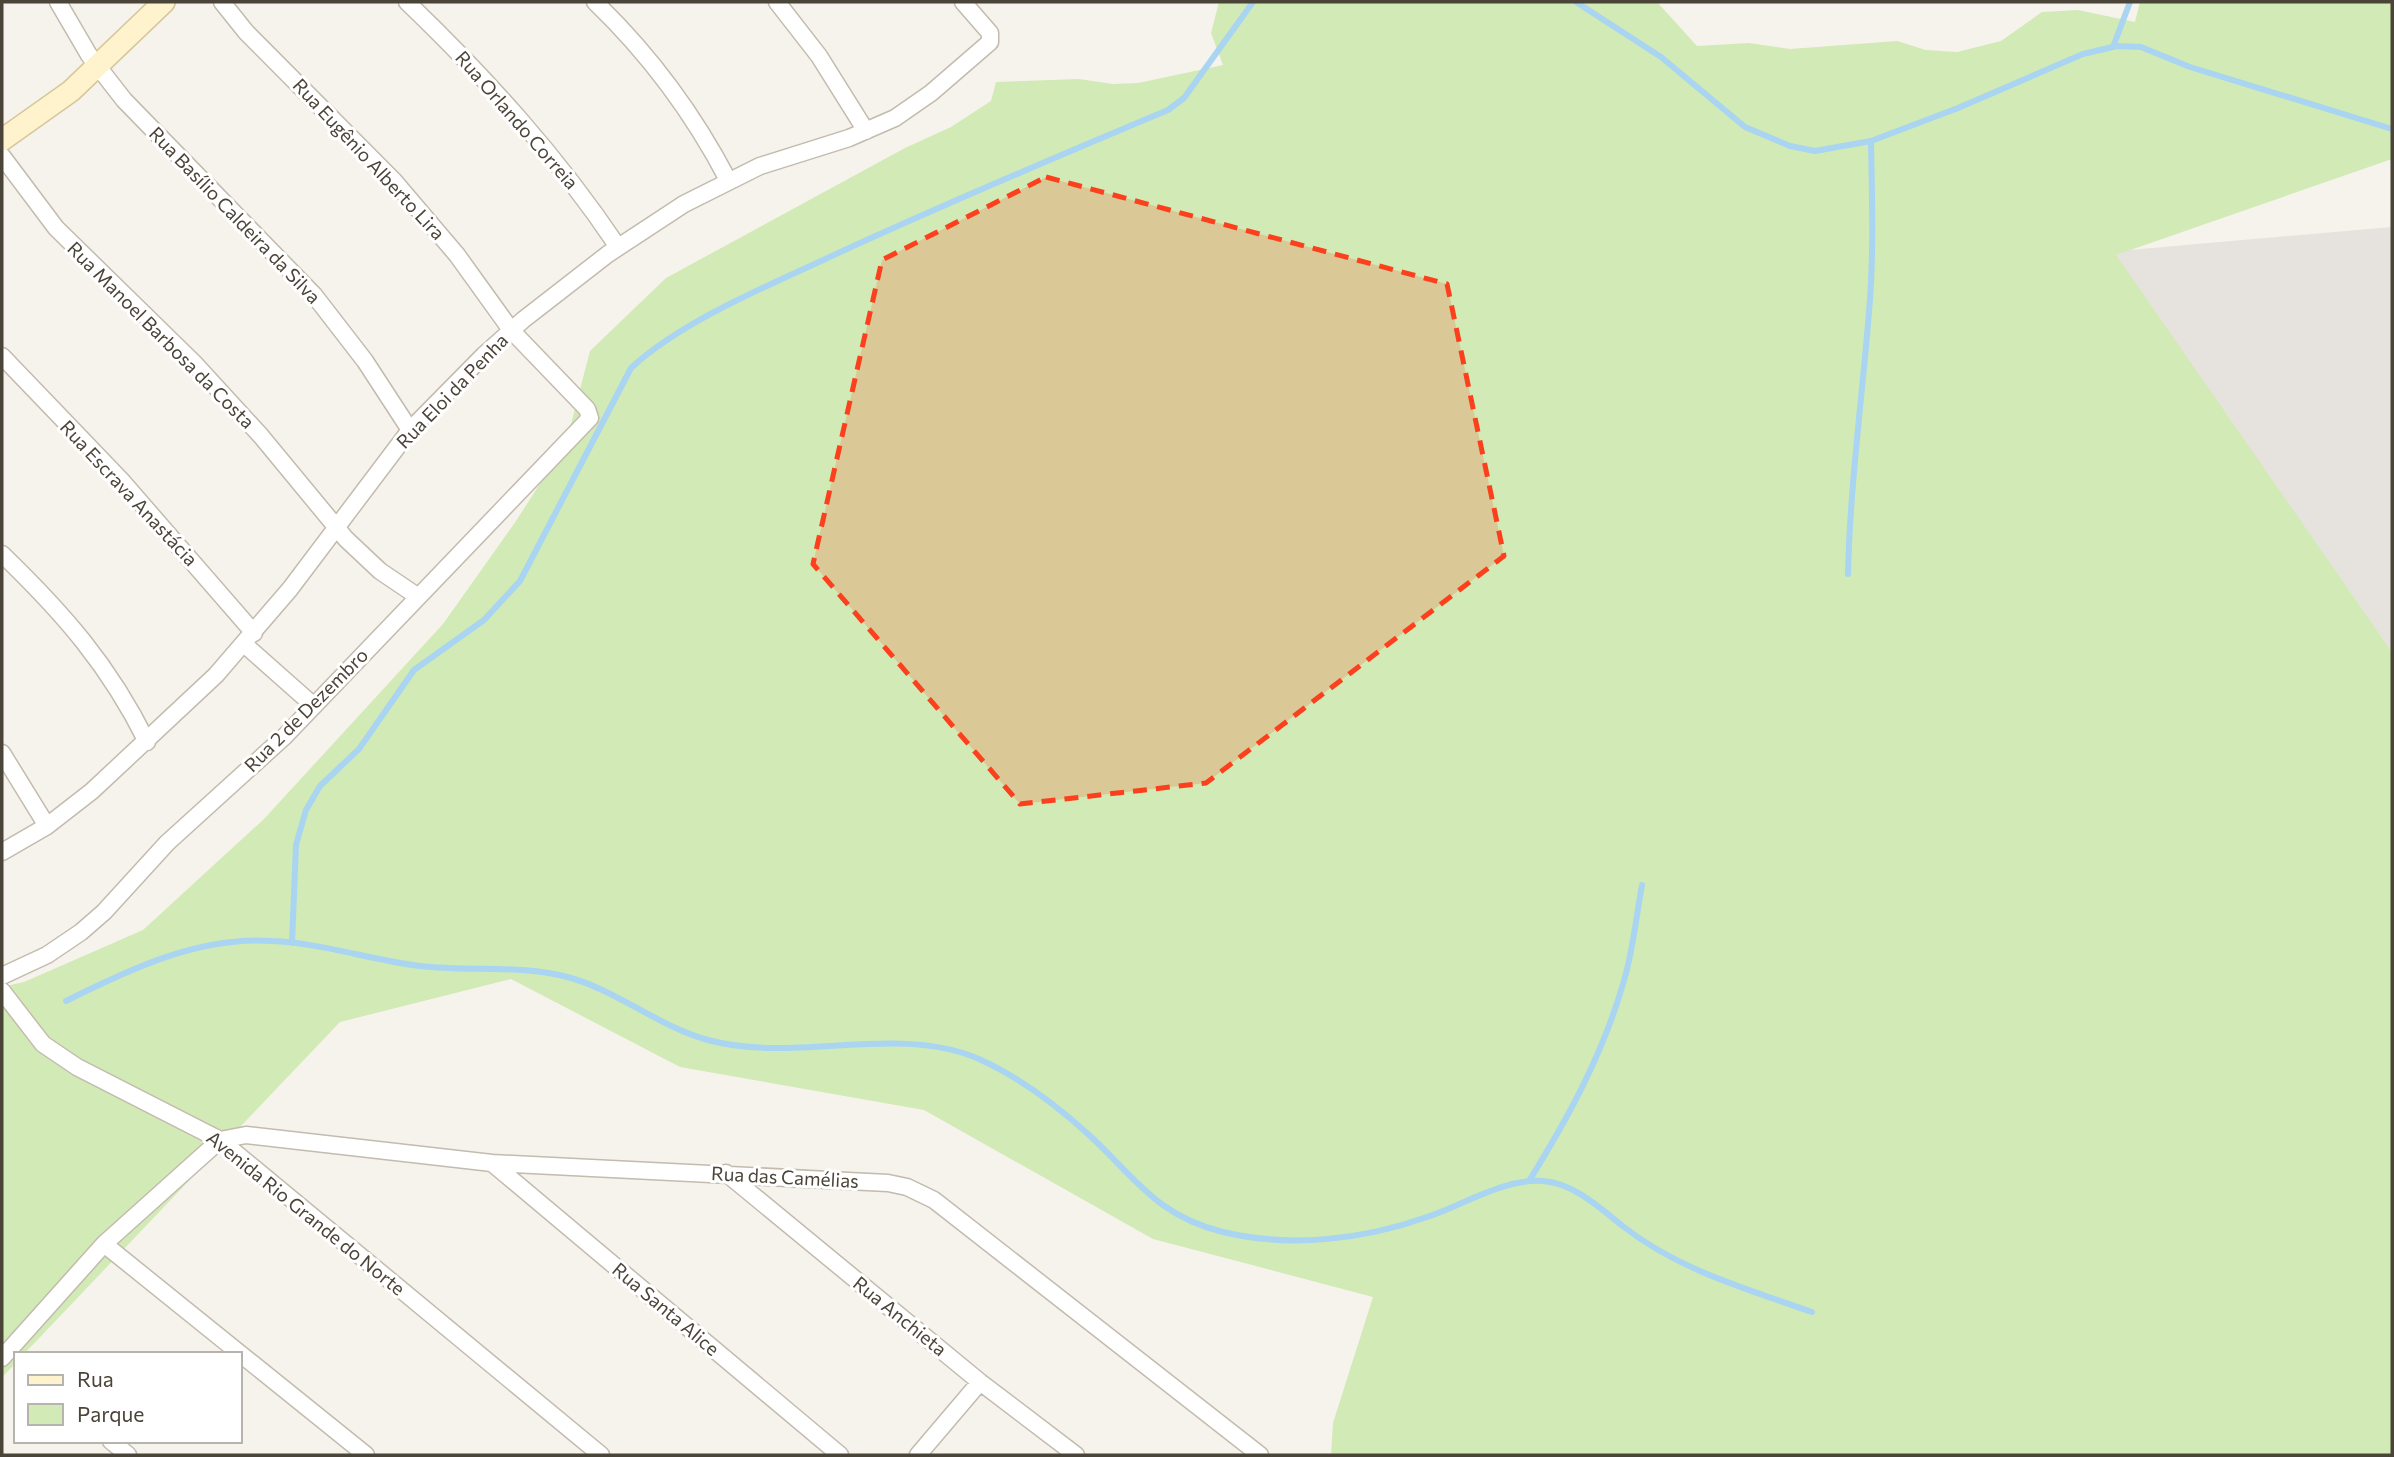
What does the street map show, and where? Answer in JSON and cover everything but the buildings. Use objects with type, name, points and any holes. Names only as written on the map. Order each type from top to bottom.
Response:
[{"type":"street","name":"Rua Basílio Caldeira da Silva","points":[[58,2],[97,66],[137,114],[313,295],[365,360],[410,430]]},
{"type":"street","points":[[2,140],[51,107],[164,2]]},
{"type":"street","name":"Rua Eugênio Alberto Lira","points":[[222,2],[246,32],[426,217],[511,330],[587,409],[590,418]]},
{"type":"street","name":"Rua Orlando Correia","points":[[407,2],[523,121],[573,183],[618,247]]},
{"type":"street","points":[[595,2],[629,36],[677,96],[728,180]]},
{"type":"street","points":[[778,2],[819,56],[866,131]]},
{"type":"street","name":"Rua Eloi da Penha","points":[[2,852],[47,826],[147,742],[249,638],[410,430],[511,330],[618,247],[684,204],[760,166],[866,131],[914,107],[990,43],[990,33],[963,2]]},
{"type":"street","name":"Rua Manoel Barbosa da Costa","points":[[2,156],[56,228],[194,363],[261,436],[336,527],[368,561],[416,596]]},
{"type":"street","name":"Rua Escrava Anastácia","points":[[2,356],[152,514],[249,638],[314,706]]},
{"type":"street","name":"Rua 2 de Dezembro","points":[[2,976],[47,955],[92,923],[167,843],[314,706],[416,596],[590,418]]},
{"type":"street","points":[[2,554],[51,601],[94,652],[113,679],[147,742]]},
{"type":"street","points":[[2,753],[47,826]]},
{"type":"street","name":"Avenida Rio Grande do Norte","points":[[2,991],[43,1044],[77,1068],[220,1140],[601,1455]]},
{"type":"street","name":"Rua das Camélias","points":[[220,1140],[246,1135],[492,1163],[888,1183],[921,1192],[1261,1455]]},
{"type":"street","points":[[7,1359],[104,1244],[220,1140]]},
{"type":"street","name":"Rua Santa Alice","points":[[492,1163],[840,1455]]},
{"type":"street","name":"Rua Anchieta","points":[[726,1173],[980,1382],[1076,1455]]},
{"type":"street","points":[[104,1244],[238,1352]]},
{"type":"street","points":[[242,1355],[366,1455]]},
{"type":"street","points":[[918,1455],[980,1382]]},
{"type":"street","points":[[113,1443],[128,1455]]},
{"type":"highlighted area","points":[[1046,177],[1447,284],[1504,556],[1206,783],[1020,804],[813,564],[882,260]]},
{"type":"shaded area","points":[[2392,227],[2392,652],[2115,255],[2129,250]]},
{"type":"green space","points":[[1219,2],[1657,2],[1697,46],[1749,43],[1790,49],[1897,41],[1926,50],[1957,52],[2001,41],[2042,12],[2078,10],[2135,22],[2140,2],[2392,2],[2392,159],[2116,255],[2392,652],[2392,1455],[1331,1455],[1333,1423],[1373,1297],[1153,1239],[924,1110],[680,1067],[511,979],[340,1022],[26,1352],[14,1352],[14,1365],[2,1377],[2,987],[24,982],[143,930],[264,819],[443,624],[516,521],[566,443],[590,351],[666,278],[905,148],[951,127],[991,101],[996,82],[1079,79],[1113,84],[1138,83],[1223,65],[1211,33]]},
{"type":"waterway","points":[[292,943],[296,845],[306,810],[320,786],[359,749],[414,670],[484,620],[520,581],[631,368],[673,336],[747,295],[950,203],[1168,110],[1184,98],[1253,2]]},
{"type":"waterway","points":[[1576,2],[1661,57],[1745,127],[1790,146],[1815,151],[1871,141],[1958,108],[2083,54],[2117,46],[2141,47],[2190,67],[2392,129]]},
{"type":"waterway","points":[[2113,47],[2130,2]]},
{"type":"waterway","points":[[1848,574],[1871,291],[1871,141]]},
{"type":"waterway","points":[[1529,1181],[1570,1110],[1615,1011],[1632,947],[1642,885]]},
{"type":"waterway","points":[[66,1001],[115,977],[166,957],[192,949],[245,941],[290,942],[420,966],[553,974],[589,984],[673,1027],[708,1040],[741,1046],[776,1048],[914,1044],[947,1049],[979,1059],[1023,1083],[1063,1113],[1163,1205],[1180,1216],[1223,1232],[1274,1240],[1352,1236],[1427,1217],[1499,1188],[1529,1181],[1543,1181],[1566,1186],[1645,1242],[1691,1267],[1812,1312]]}]
